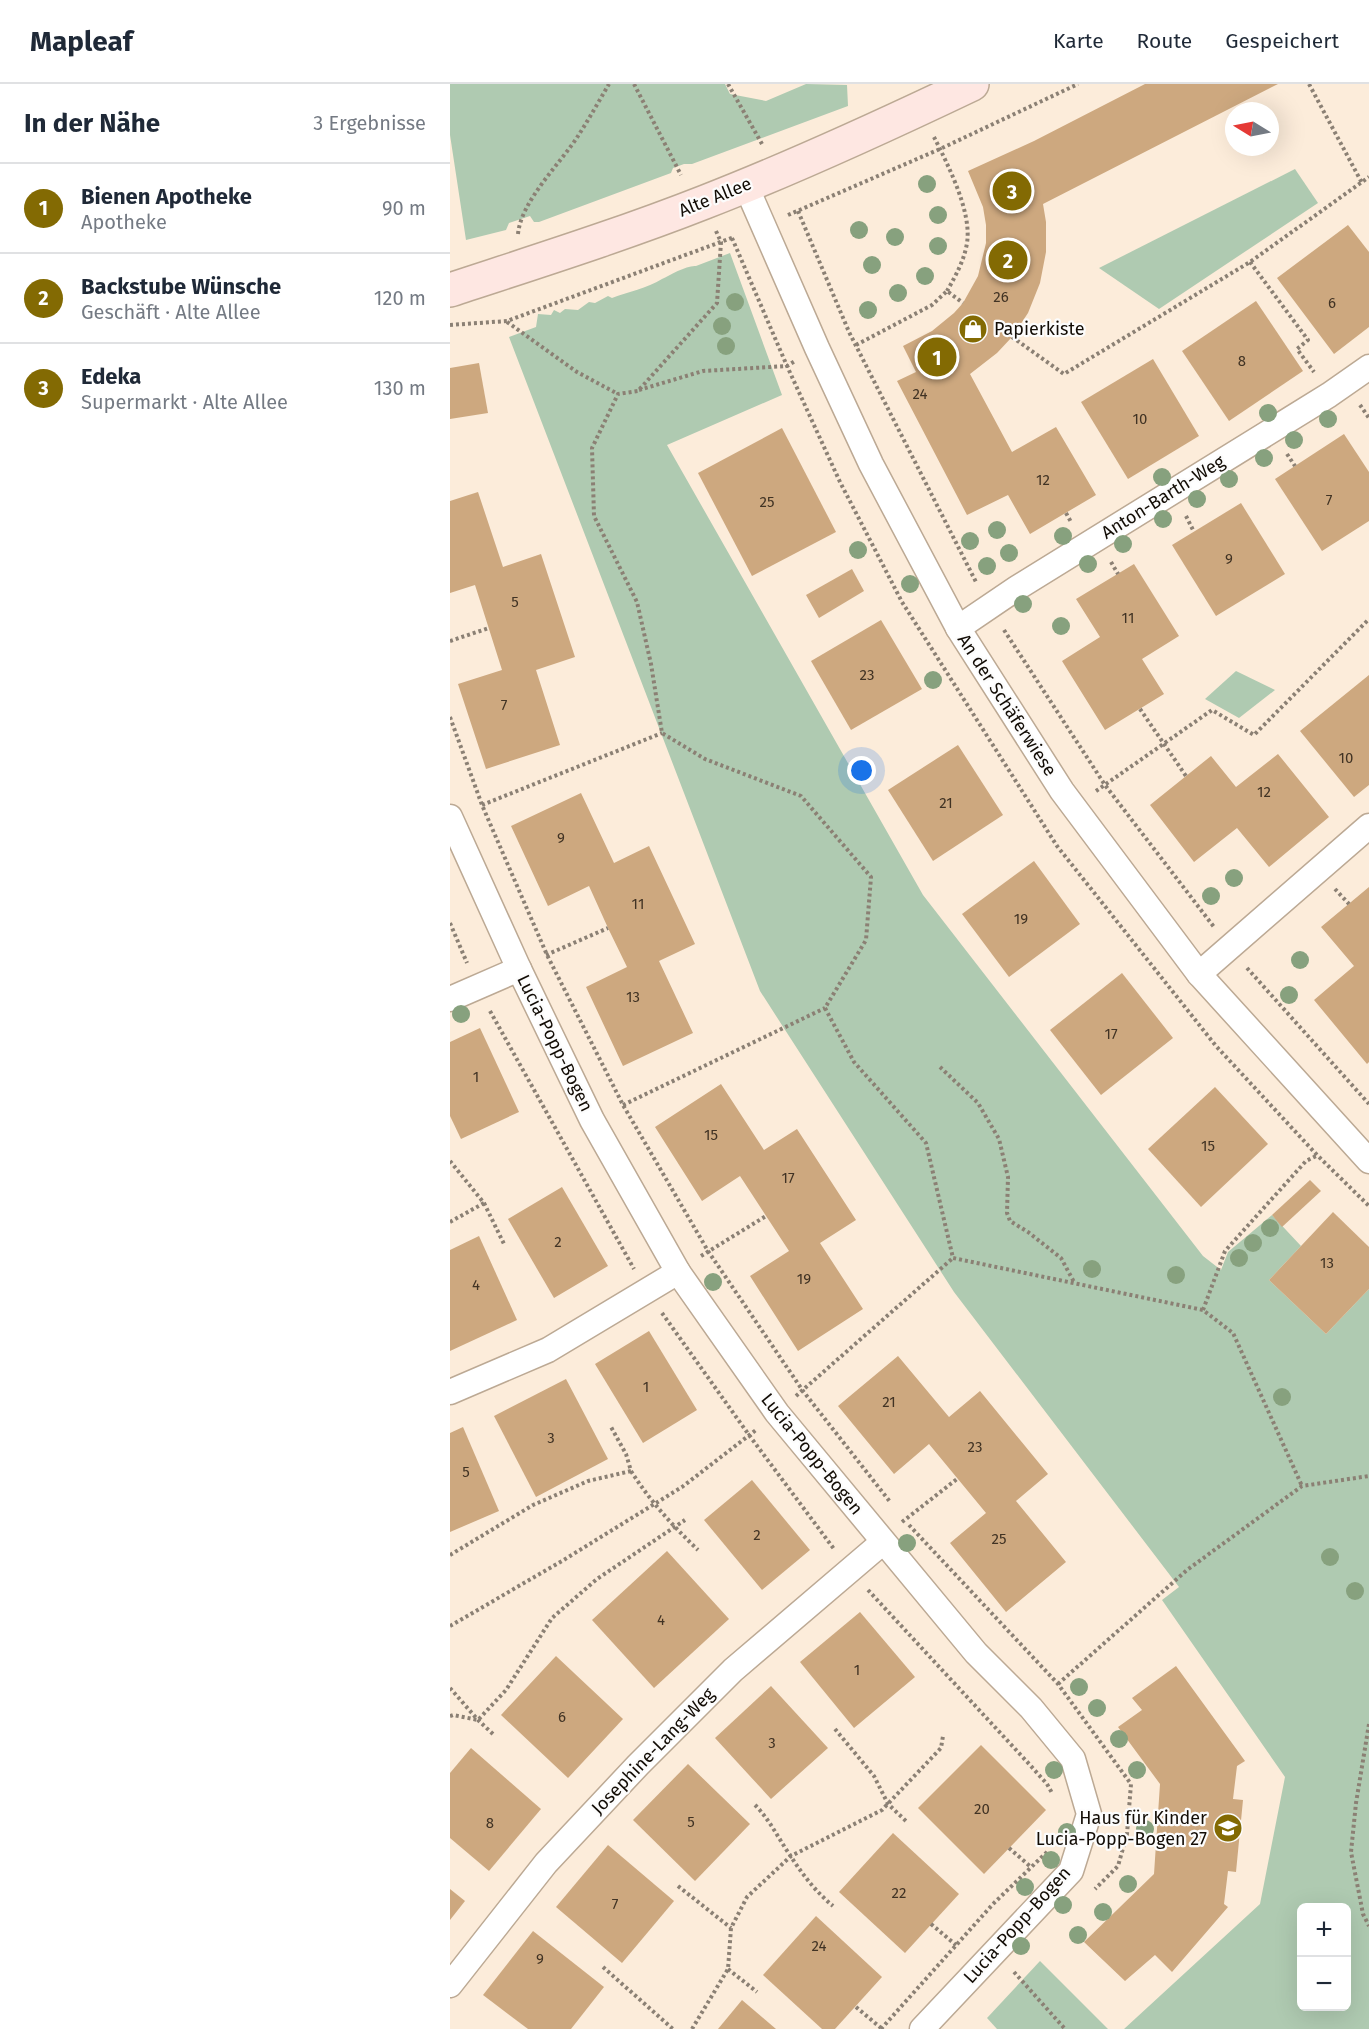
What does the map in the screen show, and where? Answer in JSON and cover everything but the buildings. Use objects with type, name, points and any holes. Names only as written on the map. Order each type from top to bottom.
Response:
[{"type":"street","name":"Alte Allee","points":[[450,290],[627,231],[746,186],[921,109],[972,84]]},
{"type":"street","name":"An der Schäferwiese","points":[[746,186],[816,348],[882,485],[957,628],[1074,806],[1200,974],[1369,1161]]},
{"type":"street","name":"Anton-Barth-Weg","points":[[957,628],[1329,395],[1369,367]]},
{"type":"street","name":"Lucia-Popp-Bogen","points":[[450,817],[519,969],[592,1120],[678,1272],[777,1413],[976,1653],[1031,1708],[1073,1759],[1089,1814],[1071,1871],[922,2029]]},
{"type":"street","points":[[1200,974],[1369,826]]},
{"type":"street","points":[[450,999],[519,969]]},
{"type":"street","points":[[450,1392],[548,1350],[678,1272]]},
{"type":"street","name":"Josephine-Lang-Weg","points":[[450,1985],[546,1863],[638,1765],[733,1670],[883,1542]]},
{"type":"path","points":[[529,231],[518,235],[519,225],[541,186],[578,137],[609,84]]},
{"type":"path","points":[[634,84],[681,175]]},
{"type":"path","points":[[728,84],[762,144]]},
{"type":"path","points":[[1309,84],[1362,183]]},
{"type":"path","points":[[856,345],[924,310],[947,291],[961,266],[967,242],[964,214],[956,185],[921,109]]},
{"type":"path","points":[[751,148],[773,139]]},
{"type":"path","points":[[670,179],[689,171]]},
{"type":"path","points":[[1012,337],[1064,374],[1250,262],[1369,177]]},
{"type":"path","points":[[798,211],[856,345],[989,607],[1105,785],[1230,948],[1369,1104]]},
{"type":"path","points":[[638,391],[717,303],[721,242]]},
{"type":"path","points":[[1250,262],[1308,340],[1297,349],[1314,372]]},
{"type":"path","points":[[947,291],[963,303]]},
{"type":"path","points":[[507,321],[577,372],[618,394],[638,391],[703,371],[787,366],[816,348]]},
{"type":"path","points":[[618,394],[592,448],[594,516],[637,602],[651,664],[662,733],[705,759],[801,796],[871,877],[866,940],[825,1008],[623,1105]]},
{"type":"path","points":[[1290,459],[1295,466]]},
{"type":"path","points":[[1066,513],[1072,524]]},
{"type":"path","points":[[1191,524],[1194,532]]},
{"type":"path","points":[[1114,567],[1118,574]]},
{"type":"path","points":[[1074,806],[1212,710],[1254,735],[1369,619]]},
{"type":"path","points":[[450,641],[489,628]]},
{"type":"path","points":[[1140,709],[1186,776]]},
{"type":"path","points":[[450,717],[482,805],[547,955],[623,1105],[708,1251],[803,1391],[904,1520],[1058,1684],[1187,1570],[1302,1486],[1369,1476]]},
{"type":"path","points":[[482,805],[662,733]]},
{"type":"path","points":[[450,923],[477,987],[647,1291],[749,1435],[850,1570],[1030,1765],[1047,1784],[1052,1794]]},
{"type":"path","points":[[547,955],[608,928]]},
{"type":"path","points":[[825,1008],[854,1062],[926,1143],[953,1258]]},
{"type":"path","points":[[940,1067],[978,1103],[999,1139],[1008,1177],[1007,1213],[1010,1221],[1061,1258],[1074,1283]]},
{"type":"path","points":[[1203,1310],[1225,1251],[1306,1161],[1349,1140]]},
{"type":"path","points":[[450,1161],[484,1203],[504,1244]]},
{"type":"path","points":[[450,1222],[484,1203]]},
{"type":"path","points":[[708,1251],[766,1216]]},
{"type":"path","points":[[953,1258],[1203,1310],[1233,1333],[1302,1486]]},
{"type":"path","points":[[450,1626],[562,1562],[682,1487],[777,1413],[953,1258]]},
{"type":"path","points":[[610,1427],[626,1454],[630,1471],[654,1504],[698,1550]]},
{"type":"path","points":[[450,1555],[533,1505],[588,1481],[630,1471]]},
{"type":"path","points":[[904,1520],[957,1479]]},
{"type":"path","points":[[478,1720],[506,1690],[552,1618],[597,1579],[685,1520]]},
{"type":"path","points":[[450,1688],[494,1735]]},
{"type":"path","points":[[450,1716],[478,1720]]},
{"type":"path","points":[[1369,1724],[1356,1803],[1351,1852],[1363,1914],[1369,1926]]},
{"type":"path","points":[[835,1729],[874,1776],[888,1804],[907,1821]]},
{"type":"path","points":[[692,2029],[728,1969],[731,1928],[747,1897],[790,1856],[882,1809],[941,1748],[943,1736]]},
{"type":"path","points":[[755,1805],[766,1816],[790,1856],[819,1894],[833,1906]]},
{"type":"path","points":[[856,2007],[881,2029],[993,1904],[1047,1851],[1051,1843]]},
{"type":"path","points":[[1009,1848],[1030,1868]]},
{"type":"path","points":[[678,1886],[731,1928]]},
{"type":"path","points":[[931,1924],[956,1945]]},
{"type":"path","points":[[995,1950],[1065,2029]]},
{"type":"path","points":[[603,1966],[673,2029]]},
{"type":"path","points":[[728,1969],[757,1992]]},
{"type":"green space","points":[[450,84],[725,84],[730,94],[766,101],[806,84],[847,85],[848,106],[692,164],[673,168],[671,173],[539,222],[534,222],[530,216],[509,223],[506,230],[466,240],[450,135]]},
{"type":"green space","points":[[1295,169],[1318,203],[1159,309],[1099,268]]},
{"type":"green space","points":[[730,253],[782,395],[667,445],[923,895],[1203,1256],[1221,1270],[1228,1252],[1272,1215],[1301,1246],[1269,1280],[1326,1334],[1369,1289],[1369,2029],[1124,2029],[1260,1904],[1285,1777],[1162,1600],[1179,1587],[954,1292],[760,991],[509,337],[536,327],[538,314],[551,315],[554,310],[560,313],[565,309],[578,310],[589,302],[595,303],[608,296],[612,298],[637,290],[692,266]]},
{"type":"green space","points":[[1236,671],[1275,690],[1239,718],[1205,699]]},
{"type":"green space","points":[[1040,1961],[1108,2029],[997,2029],[987,2018]]},
{"type":"place","name":"Edeka","points":[[1012,191]]},
{"type":"place","name":"Backstube Wünsche","points":[[1008,260]]},
{"type":"place","name":"Papierkiste","points":[[973,329]]},
{"type":"place","name":"Bienen Apotheke","points":[[937,357]]},
{"type":"place","name":"Haus für Kinder Lucia-Popp-Bogen 27","points":[[1228,1828]]}]
